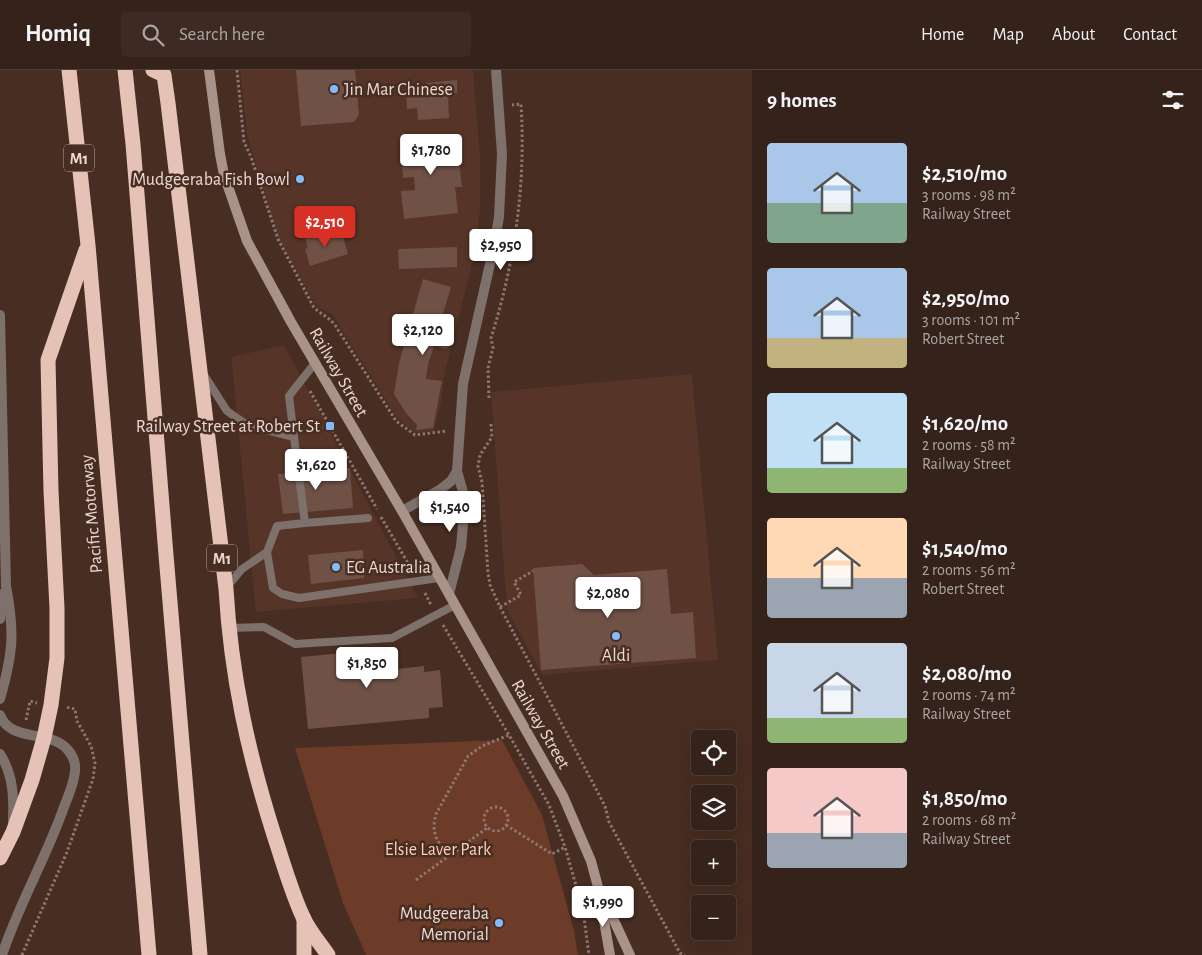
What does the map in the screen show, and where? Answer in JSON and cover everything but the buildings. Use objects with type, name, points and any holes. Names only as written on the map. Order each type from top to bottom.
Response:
[{"type":"highway","name":"Pacific Motorway","points":[[69,70],[88,245],[150,955]]},
{"type":"highway","points":[[125,70],[134,154],[167,574],[200,955]]},
{"type":"highway","name":"M1","points":[[153,70],[164,75],[226,589],[228,628],[242,718],[251,759],[288,879],[304,919],[328,955]]},
{"type":"highway","name":"M1","points":[[0,858],[13,832],[26,797],[44,738],[51,705],[57,658],[57,608],[51,491],[48,360],[88,245]]},
{"type":"highway","name":"M1","points":[[304,919],[304,955]]},
{"type":"main road","name":"Railway Street","points":[[209,70],[220,154],[241,227],[255,257],[563,796],[591,861],[598,887],[610,955]]},
{"type":"main road","name":"Railway Street","points":[[598,887],[630,955]]},
{"type":"street","points":[[449,594],[461,547],[464,524],[463,492],[457,470],[463,384],[499,217],[502,154],[496,70]]},
{"type":"street","points":[[0,315],[6,586],[11,614],[12,643],[0,699]]},
{"type":"street","points":[[402,512],[441,489],[451,481],[457,470]]},
{"type":"street","points":[[0,619],[6,586]]},
{"type":"street","points":[[0,715],[4,723],[10,728],[62,744],[75,762],[75,776],[59,821],[20,906],[2,955]]},
{"type":"street","points":[[0,754],[7,766],[12,782],[13,832]]},
{"type":"lane","points":[[305,523],[290,396],[316,363]]},
{"type":"lane","points":[[200,369],[228,411],[247,426],[294,437]]},
{"type":"lane","points":[[368,518],[277,526],[267,552],[273,588],[282,594],[299,598],[440,578]]},
{"type":"lane","points":[[226,589],[242,569],[267,552]]},
{"type":"lane","points":[[228,628],[264,627],[295,644],[392,638],[455,604]]},
{"type":"path","points":[[238,70],[244,142],[251,157],[278,239],[313,306],[316,311],[330,318],[396,421],[415,435],[448,430],[447,421]]},
{"type":"path","points":[[491,424],[492,437],[480,455],[478,466],[482,482],[490,585],[606,806],[614,831],[680,953],[684,955]]},
{"type":"path","points":[[500,607],[521,595],[514,582],[533,571]]},
{"type":"path","points":[[450,854],[438,843],[435,836],[434,822],[436,814],[468,756],[482,746],[509,735]]},
{"type":"path","points":[[496,806],[506,812],[508,820],[506,825],[499,831],[487,828],[484,816],[488,809],[496,806]]},
{"type":"path","points":[[506,825],[552,854],[565,847]]},
{"type":"path","points":[[416,880],[487,828]]},
{"type":"path","points":[[572,870],[583,910],[589,955]]},
{"type":"shaded area","points":[[240,70],[473,70],[480,156],[480,209],[476,248],[445,372],[441,403],[434,431],[414,433],[397,418],[332,314],[317,307],[289,259],[278,237],[247,134]]},
{"type":"shaded area","points":[[284,345],[418,598],[256,612],[231,357]]},
{"type":"shaded area","points":[[692,374],[718,660],[542,675],[507,610],[491,392]]},
{"type":"green space","name":"Elsie Laver Park","points":[[502,740],[542,815],[574,931],[578,955],[366,955],[343,903],[295,748]]},
{"type":"place","name":"Jin Mar Chinese","points":[[334,89]]},
{"type":"place","name":"Mudgeeraba Fish Bowl","points":[[300,179]]},
{"type":"place","name":"Railway Street at Robert St","points":[[330,426]]},
{"type":"place","name":"EG Australia","points":[[336,567]]},
{"type":"place","name":"Aldi","points":[[616,636]]},
{"type":"place","name":"Mudgeeraba Memorial","points":[[499,923]]}]
